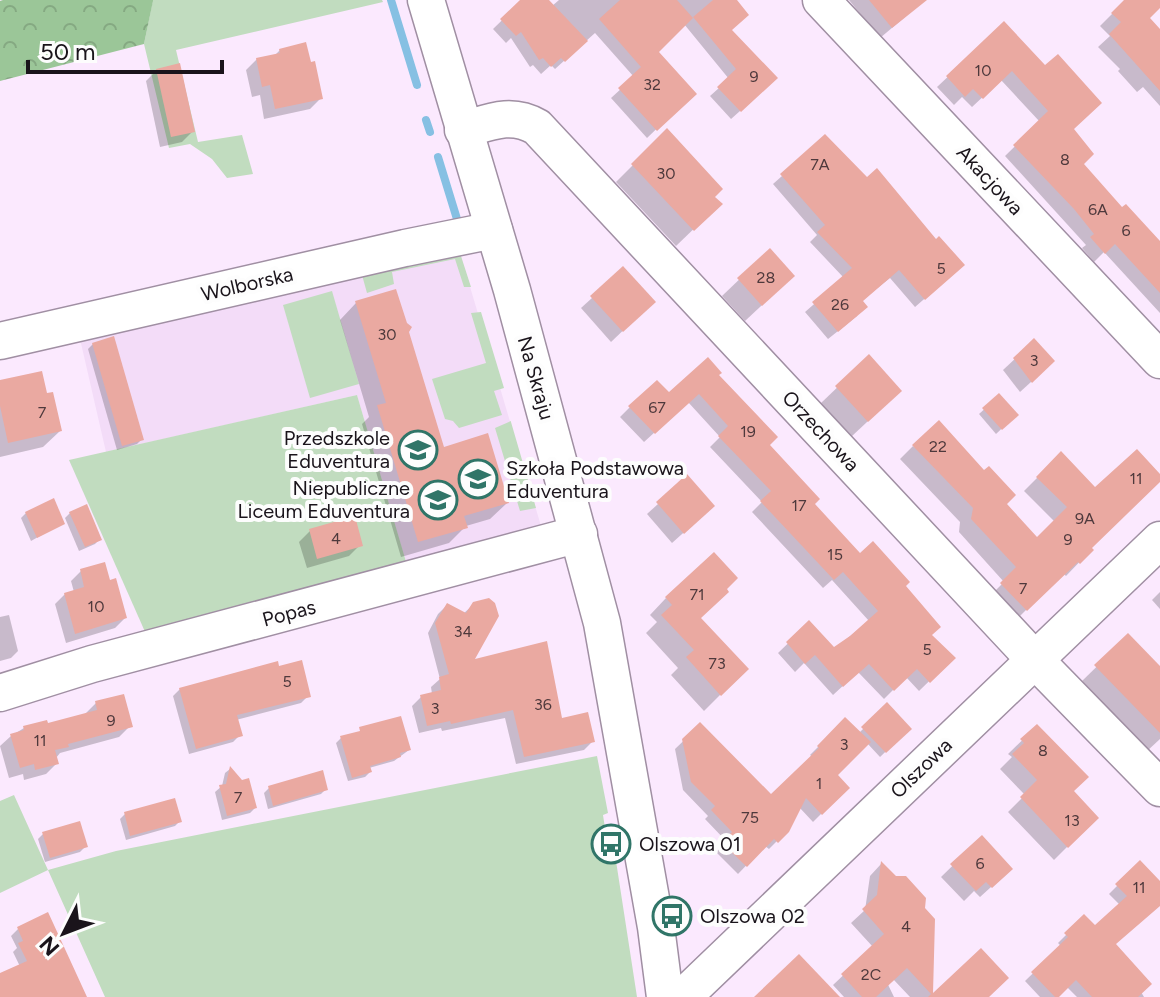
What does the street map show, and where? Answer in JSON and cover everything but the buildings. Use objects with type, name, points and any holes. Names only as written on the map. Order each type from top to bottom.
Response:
[{"type":"street","name":"Na Skraju","points":[[426,0],[579,534],[607,650],[633,811],[656,927],[665,997]]},
{"type":"street","name":"Akacjowa","points":[[821,0],[1160,360]]},
{"type":"street","name":"Orzechowa","points":[[463,130],[512,118],[525,120],[537,127],[1035,660],[1160,788]]},
{"type":"street","name":"Wolborska","points":[[0,341],[494,230]]},
{"type":"street","name":"Popas","points":[[0,693],[92,664],[579,534]]},
{"type":"street","name":"Olszowa","points":[[683,997],[1160,540]]},
{"type":"shaded area","points":[[460,253],[541,526],[407,565],[357,395],[106,452],[80,339]]},
{"type":"green space","points":[[153,0],[383,2],[176,50],[198,142],[242,135],[253,174],[227,178],[212,159],[190,144],[169,148],[144,44]]},
{"type":"green space","points":[[0,1],[153,1],[144,44],[0,81]]},
{"type":"green space","points":[[460,253],[471,287],[464,287],[455,259],[392,272],[394,284],[367,293],[362,275]]},
{"type":"green space","points":[[332,291],[359,384],[310,398],[283,305]]},
{"type":"green space","points":[[481,312],[504,388],[494,391],[502,415],[459,428],[453,421],[445,419],[432,379],[486,363],[471,313]]},
{"type":"green space","points":[[357,395],[407,565],[146,634],[69,460]]},
{"type":"green space","points":[[511,421],[536,508],[520,511],[495,428]]},
{"type":"green space","points":[[597,756],[608,813],[603,815],[610,861],[616,861],[637,997],[105,997],[48,870],[116,851]]},
{"type":"green space","points":[[14,795],[48,870],[0,893],[0,801]]},
{"type":"waterway","points":[[391,0],[417,85]]},
{"type":"waterway","points":[[426,120],[430,132]]},
{"type":"waterway","points":[[438,157],[457,219]]},
{"type":"place","name":"Przedszkole Eduventura","points":[[418,450]]},
{"type":"place","name":"Szkoła Podstawowa Eduventura","points":[[478,479]]},
{"type":"place","name":"Niepubliczne Liceum Eduventura","points":[[438,500]]},
{"type":"place","name":"Olszowa 01","points":[[611,844]]},
{"type":"place","name":"Olszowa 02","points":[[672,916]]}]
